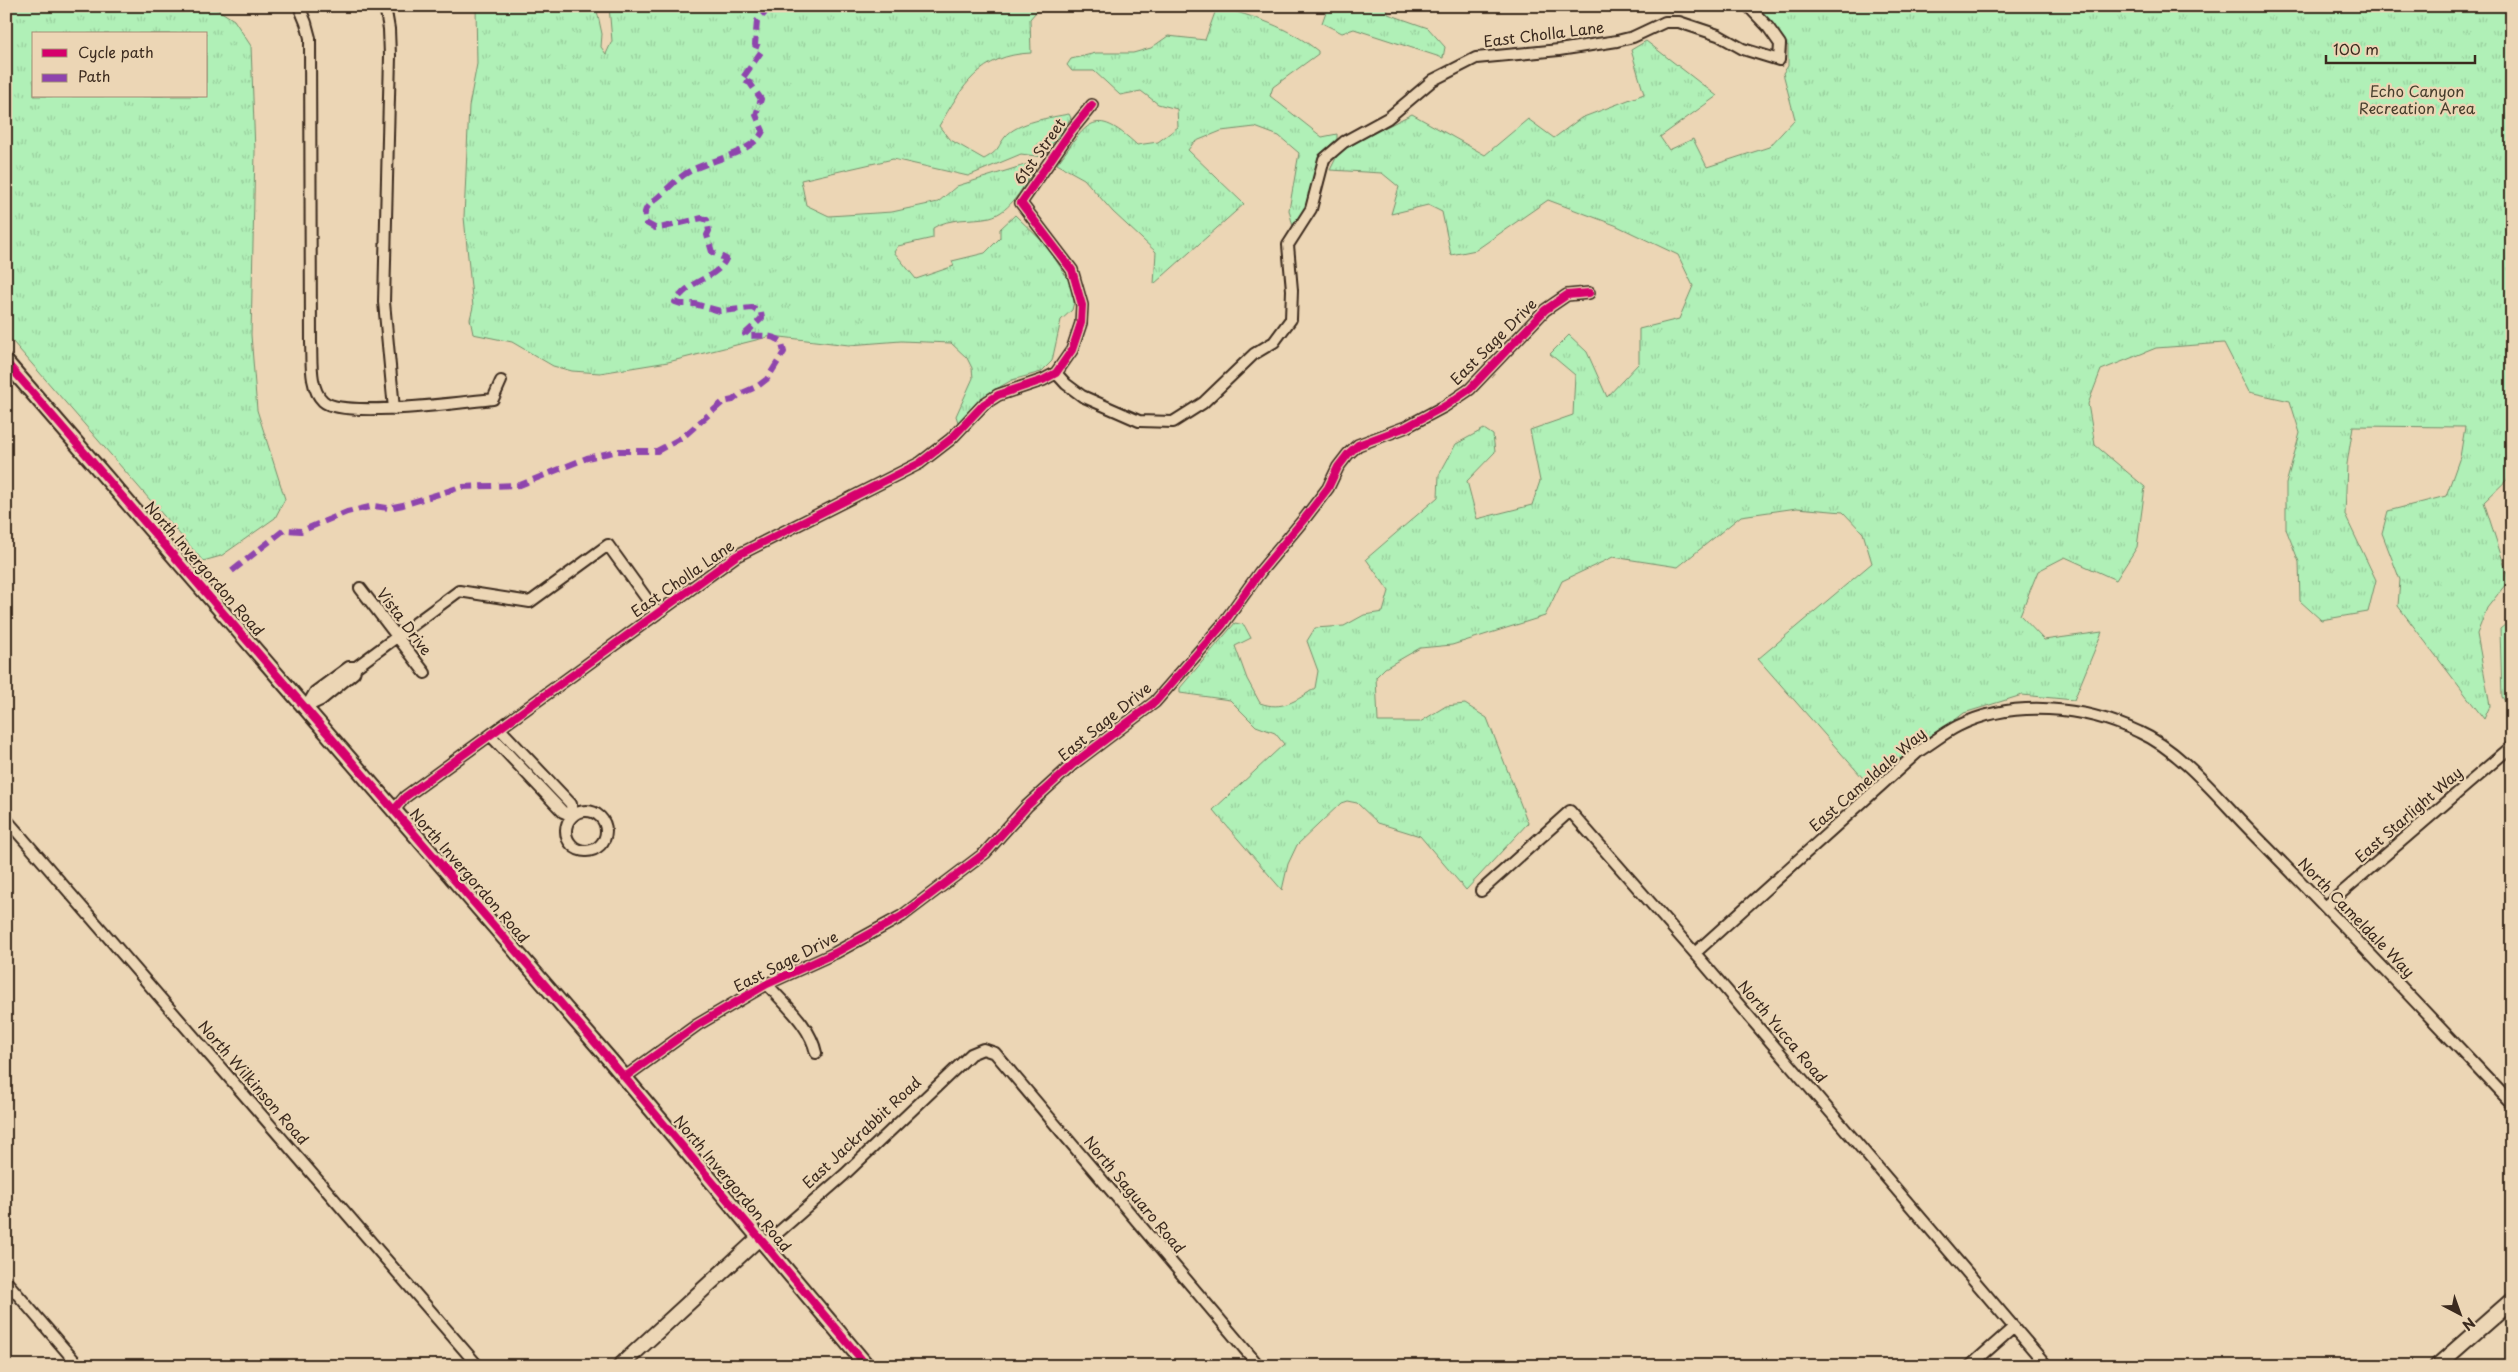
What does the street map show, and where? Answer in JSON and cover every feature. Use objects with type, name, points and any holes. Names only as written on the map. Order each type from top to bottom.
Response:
[{"type":"street","points":[[299,6],[310,38],[311,333],[314,385],[321,400],[331,407],[394,409],[492,399],[501,381]]},
{"type":"street","points":[[385,6],[389,29],[390,56],[384,302],[394,409]]},
{"type":"street","name":"East Cholla Lane","points":[[394,810],[405,797],[736,556],[920,463],[951,439],[984,404],[1009,389],[1043,380],[1056,373],[1082,396],[1139,421],[1173,422],[1203,403],[1254,354],[1274,342],[1291,319],[1292,290],[1288,245],[1311,209],[1324,159],[1344,142],[1388,118],[1433,80],[1476,58],[1559,50],[1617,41],[1634,37],[1665,22],[1678,22],[1718,35],[1743,49],[1779,60],[1780,44],[1768,27],[1748,6]]},
{"type":"street","name":"61st Street","points":[[1056,373],[1072,350],[1081,323],[1082,305],[1072,270],[1021,203],[1070,132],[1092,104]]},
{"type":"street","name":"East Sage Drive","points":[[625,1078],[697,1025],[767,984],[885,926],[916,907],[985,852],[1027,806],[1069,769],[1155,702],[1223,624],[1260,572],[1328,488],[1338,467],[1353,449],[1358,445],[1406,427],[1455,399],[1476,383],[1544,310],[1567,295],[1589,293]]},
{"type":"street","name":"North Invergordon Road","points":[[6,362],[625,1078],[867,1366]]},
{"type":"street","points":[[306,707],[318,690],[349,667],[356,667],[459,591],[530,602],[608,545],[657,614]]},
{"type":"street","name":"Vista Drive","points":[[360,588],[425,673]]},
{"type":"street","name":"East Cameldale Way","points":[[1696,953],[1919,751],[1958,726],[2003,711],[2050,709],[2096,717],[2140,732],[2175,756]]},
{"type":"street","points":[[500,729],[570,804],[572,816],[566,828],[568,841],[579,850],[585,851],[603,842],[606,830],[601,818],[590,811],[578,812],[572,816]]},
{"type":"street","points":[[491,736],[563,812],[572,816]]},
{"type":"street","name":"East Starlight Way","points":[[2326,907],[2512,746]]},
{"type":"street","name":"North Cameldale Way","points":[[2175,756],[2326,907],[2512,1104]]},
{"type":"street","name":"North Yucca Road","points":[[1481,891],[1570,811],[1696,953],[2047,1366]]},
{"type":"street","name":"North Wilkinson Road","points":[[6,819],[478,1366]]},
{"type":"street","name":"East Sage Drive","points":[[767,984],[807,1029],[813,1039],[816,1053]]},
{"type":"street","name":"East Jackrabbit Road","points":[[620,1366],[762,1241],[844,1175],[971,1054],[983,1049]]},
{"type":"street","name":"North Saguaro Road","points":[[983,1049],[994,1053],[1259,1366]]},
{"type":"street","points":[[6,1281],[79,1366]]},
{"type":"street","points":[[2450,1366],[2460,1351],[2512,1300]]},
{"type":"street","points":[[2437,1366],[2512,1312]]},
{"type":"street","points":[[1970,1366],[2014,1327]]},
{"type":"green space","points":[[6,6],[212,6],[234,20],[251,46],[255,151],[251,335],[257,410],[285,499],[275,518],[221,556],[203,561],[6,334]]},
{"type":"green space","points":[[476,6],[596,6],[602,34],[601,47],[606,54],[612,41],[609,6],[1041,6],[1030,19],[1031,53],[1013,55],[985,66],[965,86],[939,126],[949,139],[984,159],[995,151],[1010,132],[1018,127],[1035,121],[1069,114],[1071,118],[1043,157],[1021,154],[968,176],[893,159],[801,180],[806,205],[829,216],[892,212],[938,202],[957,186],[1028,164],[1035,169],[1011,204],[998,214],[990,217],[946,222],[933,228],[933,238],[898,246],[894,252],[916,279],[954,266],[952,261],[985,253],[1000,238],[1000,229],[1015,215],[1046,245],[1072,285],[1074,302],[1072,310],[1061,320],[1052,361],[1041,372],[1012,380],[991,392],[958,422],[956,416],[973,378],[972,368],[967,358],[951,343],[901,341],[849,345],[772,336],[668,362],[600,373],[572,371],[553,366],[512,342],[473,334],[470,319],[473,307],[464,217],[469,106],[477,64]]},
{"type":"green space","points":[[1328,6],[1387,6],[1388,14],[1428,28],[1445,47],[1443,58],[1354,29],[1342,33],[1322,23]]},
{"type":"green space","name":"Echo Canyon Recreation Area","points":[[1755,6],[2512,6],[2512,475],[2484,502],[2509,580],[2487,608],[2477,634],[2490,706],[2484,719],[2398,606],[2400,580],[2382,533],[2388,511],[2446,496],[2460,457],[2465,427],[2353,426],[2347,464],[2345,515],[2376,580],[2368,612],[2321,620],[2300,601],[2299,562],[2286,529],[2286,484],[2300,433],[2290,401],[2249,392],[2224,343],[2156,348],[2101,370],[2088,404],[2095,445],[2145,487],[2137,547],[2116,580],[2065,557],[2038,571],[2020,615],[2044,640],[2102,632],[2074,700],[2022,695],[1964,713],[1870,786],[1758,659],[1872,563],[1863,533],[1843,512],[1797,508],[1741,516],[1678,567],[1613,557],[1562,581],[1545,616],[1452,645],[1420,648],[1385,668],[1376,677],[1378,722],[1420,722],[1446,706],[1465,704],[1487,718],[1528,823],[1466,890],[1420,836],[1378,823],[1357,803],[1347,801],[1341,803],[1297,845],[1288,864],[1282,890],[1213,810],[1284,744],[1275,733],[1256,726],[1230,700],[1180,693],[1180,688],[1235,623],[1244,625],[1251,638],[1235,646],[1247,679],[1260,703],[1275,706],[1282,705],[1295,701],[1315,688],[1318,671],[1307,641],[1315,628],[1344,626],[1364,615],[1383,612],[1389,591],[1366,559],[1438,497],[1439,475],[1456,444],[1484,429],[1493,435],[1495,452],[1467,481],[1477,519],[1532,505],[1540,481],[1530,430],[1573,415],[1575,375],[1550,354],[1569,335],[1587,352],[1607,397],[1639,363],[1639,329],[1679,319],[1693,286],[1678,255],[1615,225],[1548,200],[1476,250],[1451,255],[1442,212],[1428,205],[1391,214],[1399,187],[1382,173],[1330,170],[1340,150],[1412,114],[1485,155],[1528,119],[1554,138],[1581,118],[1644,94],[1631,50],[1646,41],[1717,96],[1660,137],[1669,150],[1693,139],[1707,167],[1769,147],[1795,119],[1783,73],[1788,66],[1788,46]]},
{"type":"green space","points":[[1217,7],[1270,23],[1295,35],[1318,51],[1318,54],[1273,87],[1270,96],[1322,137],[1337,134],[1337,139],[1320,154],[1308,204],[1293,227],[1289,210],[1299,153],[1279,136],[1255,127],[1221,131],[1194,142],[1188,150],[1244,204],[1154,284],[1156,252],[1113,212],[1084,179],[1057,164],[1084,130],[1092,124],[1100,122],[1122,132],[1137,145],[1158,142],[1178,127],[1177,109],[1158,104],[1141,91],[1120,95],[1094,71],[1072,71],[1067,65],[1071,59],[1096,53],[1133,53],[1151,48],[1168,36],[1205,40]]},
{"type":"green space","points":[[2512,619],[2512,711],[2502,697],[2500,629]]},
{"type":"marked path","points":[[232,571],[284,530],[301,531],[347,512],[374,506],[388,508],[403,505],[461,487],[520,485],[587,458],[618,451],[657,451],[683,437],[723,402],[733,400],[767,379],[784,352],[781,341],[773,337],[746,336],[745,334],[762,318],[761,313],[752,308],[720,311],[695,304],[675,302],[691,286],[723,265],[726,259],[712,252],[707,235],[709,231],[707,220],[702,218],[655,228],[646,223],[645,215],[645,211],[651,203],[681,177],[698,167],[750,145],[758,139],[763,131],[756,115],[761,99],[750,83],[742,79],[761,52],[760,47],[755,45],[757,21],[764,14],[767,6]]},
{"type":"cycle path","points":[[394,810],[405,797],[736,556],[920,463],[951,439],[984,404],[998,395],[1043,380],[1056,373],[1072,350],[1081,323],[1082,305],[1072,270],[1021,203],[1070,132],[1092,105]]},
{"type":"cycle path","points":[[625,1077],[697,1025],[767,984],[835,953],[902,916],[985,853],[1027,806],[1073,764],[1155,702],[1223,624],[1260,572],[1328,488],[1338,467],[1348,454],[1358,445],[1406,427],[1445,406],[1470,389],[1545,310],[1567,295],[1589,293]]},
{"type":"cycle path","points":[[6,362],[610,1060],[867,1366]]}]
